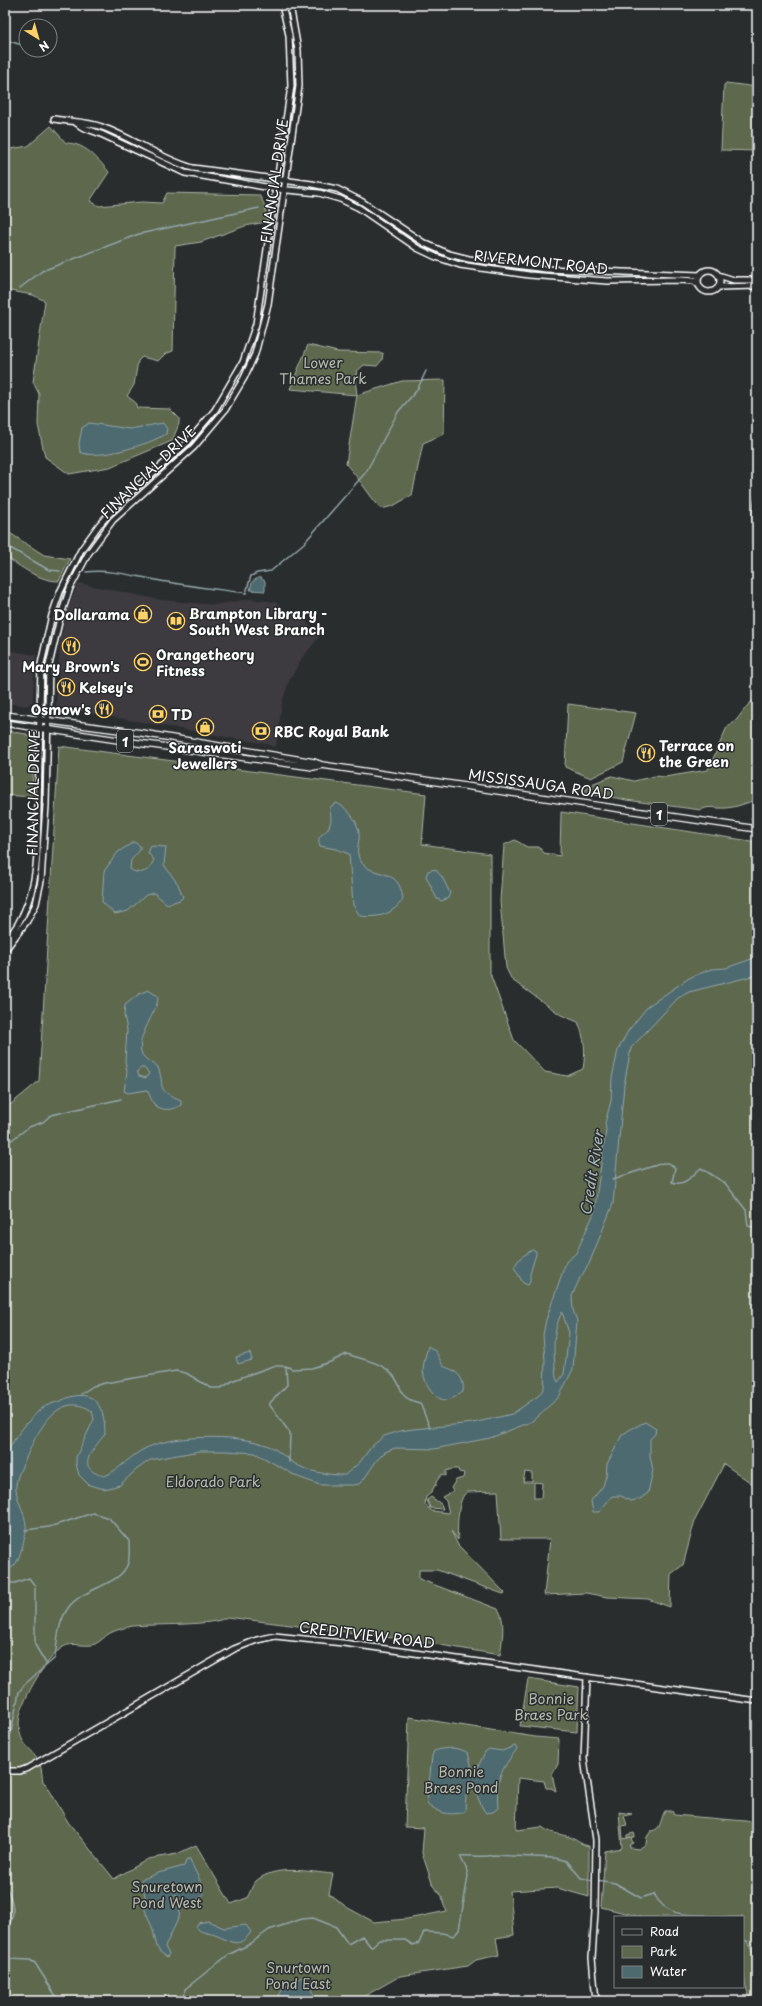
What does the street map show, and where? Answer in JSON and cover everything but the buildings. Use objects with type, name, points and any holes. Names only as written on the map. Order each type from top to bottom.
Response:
[{"type":"main road","name":"MISSISSAUGA ROAD","points":[[5,715],[47,722],[142,733],[314,762],[322,765],[757,829]]},
{"type":"main road","name":"MISSISSAUGA ROAD","points":[[5,723],[313,767],[322,765]]},
{"type":"street","name":"FINANCIAL DRIVE","points":[[5,950],[27,921],[36,904],[42,882],[46,813],[43,728],[41,721],[42,664],[56,603],[81,550],[98,525],[119,503],[201,428],[222,401],[243,362],[259,314],[292,81],[289,35],[282,5]]},
{"type":"street","name":"FINANCIAL DRIVE","points":[[5,942],[18,924],[30,900],[34,886],[43,728],[47,722],[49,665],[65,600],[82,564],[98,538],[118,515],[187,453],[211,428],[231,400],[250,365],[266,316],[299,86],[298,50],[290,5]]},
{"type":"street","name":"RIVERMONT ROAD","points":[[54,119],[75,122],[84,121],[103,127],[188,167],[286,180],[330,188],[350,195],[418,240],[442,251],[460,256],[546,269],[700,275]]},
{"type":"street","name":"RIVERMONT ROAD","points":[[75,122],[82,127],[101,134],[185,173],[277,189],[320,193],[344,200],[359,208],[417,248],[436,257],[460,265],[529,275],[607,281],[680,280],[694,282],[699,285]]},
{"type":"street","points":[[718,275],[720,281],[718,287],[714,291],[709,292],[703,290],[699,285],[700,275],[710,270],[718,275],[734,280],[757,280]]},
{"type":"street","points":[[718,287],[757,286]]},
{"type":"street","name":"CREDITVIEW ROAD","points":[[5,1771],[20,1771],[28,1768],[229,1652],[257,1640],[275,1636],[343,1643],[757,1701]]},
{"type":"street","points":[[587,1677],[584,1759],[596,1849],[595,1912],[592,1958],[596,2001]]},
{"type":"shaded area","points":[[78,583],[161,600],[214,605],[250,599],[275,602],[290,613],[305,620],[319,637],[302,658],[289,681],[282,702],[275,747],[267,744],[56,707],[60,641],[67,612]]},
{"type":"shaded area","points":[[5,650],[36,655],[33,701],[27,706],[5,703]]},
{"type":"green space","points":[[726,83],[757,87],[757,151],[721,150],[724,85]]},
{"type":"green space","points":[[51,126],[66,143],[85,148],[109,172],[90,201],[99,206],[142,202],[162,203],[167,193],[259,195],[266,211],[266,222],[245,226],[201,242],[175,246],[173,351],[165,354],[158,361],[142,357],[138,361],[134,385],[127,396],[135,402],[137,408],[170,409],[179,418],[179,424],[172,441],[110,467],[69,474],[45,457],[38,425],[39,394],[33,382],[45,301],[33,295],[5,290],[5,150],[28,146]]},
{"type":"green space","name":"Lower Thames Park","points":[[308,345],[338,352],[383,353],[382,360],[377,366],[364,365],[357,371],[355,379],[357,395],[290,389]]},
{"type":"green space","points":[[445,380],[444,434],[423,443],[412,495],[393,506],[381,509],[346,464],[357,395],[402,381]]},
{"type":"green space","points":[[756,492],[757,548],[752,547],[752,511]]},
{"type":"green space","points":[[5,530],[44,555],[70,559],[59,581],[44,579],[37,576],[5,556]]},
{"type":"green space","points":[[757,699],[757,799],[734,807],[707,808],[701,810],[599,796],[584,791],[594,783],[612,776],[634,781],[655,776],[665,777],[708,770],[727,727],[736,721],[752,701]]},
{"type":"green space","points":[[568,704],[636,713],[623,762],[591,778],[565,767]]},
{"type":"green space","points":[[5,731],[27,734],[27,736],[31,737],[34,741],[32,797],[5,795]]},
{"type":"green space","points":[[59,746],[426,794],[422,844],[490,854],[490,973],[514,1040],[545,1072],[567,1076],[583,1069],[584,1045],[578,1022],[561,1015],[512,980],[506,968],[500,901],[504,845],[515,840],[527,847],[539,847],[544,853],[560,856],[561,812],[757,842],[757,1487],[724,1464],[695,1520],[683,1565],[671,1574],[670,1607],[648,1599],[607,1597],[586,1593],[544,1595],[550,1539],[501,1539],[498,1491],[467,1492],[461,1500],[459,1507],[458,1540],[451,1531],[458,1545],[505,1593],[503,1594],[437,1570],[419,1570],[419,1579],[498,1609],[503,1625],[500,1655],[417,1641],[227,1617],[210,1622],[133,1626],[110,1633],[95,1644],[67,1645],[63,1647],[49,1661],[42,1671],[28,1693],[20,1714],[19,1723],[21,1737],[40,1764],[43,1782],[46,1784],[68,1822],[114,1879],[148,1859],[177,1854],[196,1845],[231,1904],[247,1898],[256,1881],[273,1872],[293,1870],[333,1874],[329,1894],[348,1908],[374,1922],[407,1919],[447,1911],[444,1906],[442,1896],[433,1886],[422,1853],[424,1828],[405,1827],[409,1717],[535,1737],[559,1739],[558,1764],[552,1775],[556,1791],[551,1788],[546,1788],[544,1781],[518,1778],[516,1830],[542,1827],[548,1831],[572,1838],[589,1846],[589,1897],[557,1888],[510,1891],[514,1935],[496,1938],[499,1955],[476,1960],[468,1966],[400,1976],[356,2001],[5,2001],[5,1109],[39,1081]],"holes":[[[458,1469],[459,1472],[464,1473],[463,1478],[456,1480],[451,1488],[453,1491],[442,1497],[446,1501],[449,1513],[432,1511],[425,1505],[426,1497],[431,1493],[435,1485],[436,1486],[436,1482],[442,1474],[446,1476],[446,1471]],[[525,1472],[532,1473],[532,1482],[523,1482]],[[534,1482],[542,1483],[541,1498],[534,1498]]]},
{"type":"green space","points":[[431,1497],[441,1504],[443,1509],[430,1508],[427,1500]]},
{"type":"green space","name":"Bonnie Braes Park","points":[[528,1679],[579,1687],[577,1732],[520,1726]]},
{"type":"green space","points":[[665,1811],[672,1811],[674,1815],[757,1822],[757,2001],[753,2001],[749,1994],[744,1974],[744,1916],[637,1916],[601,1907],[605,1851],[622,1848],[619,1812],[632,1814],[624,1816],[627,1825],[622,1826],[623,1839],[627,1838],[627,1835],[634,1833],[635,1836],[631,1838],[633,1843],[629,1845],[631,1848],[639,1849],[646,1844],[647,1837],[651,1831],[657,1829]]},
{"type":"water","points":[[89,423],[130,429],[163,423],[167,429],[166,434],[136,446],[110,453],[88,454],[80,452],[79,443],[82,428]]},
{"type":"water","points":[[259,577],[265,581],[265,591],[250,590],[252,582]]},
{"type":"water","points":[[336,803],[341,805],[350,813],[356,823],[359,834],[358,852],[360,860],[371,870],[384,874],[397,881],[401,889],[403,900],[389,912],[379,916],[360,916],[353,905],[349,854],[336,849],[320,846],[319,838],[329,828],[331,822],[330,807]]},
{"type":"water","points":[[134,842],[140,846],[140,850],[131,860],[130,869],[135,872],[140,872],[149,869],[154,860],[148,853],[151,846],[166,847],[164,865],[178,884],[183,897],[180,900],[167,904],[154,893],[146,895],[128,911],[115,914],[102,902],[104,871],[118,852]]},
{"type":"water","points":[[435,869],[442,877],[450,893],[448,898],[442,901],[437,899],[426,876],[428,871]]},
{"type":"water","name":"Credit River","points":[[757,957],[757,975],[689,992],[678,998],[631,1048],[624,1085],[613,1204],[589,1264],[580,1278],[572,1296],[573,1310],[577,1321],[573,1369],[559,1397],[531,1422],[490,1438],[434,1449],[395,1448],[385,1452],[377,1460],[364,1479],[359,1484],[353,1485],[320,1485],[298,1477],[255,1453],[200,1451],[150,1460],[136,1470],[120,1485],[105,1489],[89,1485],[79,1475],[76,1464],[76,1457],[94,1419],[92,1411],[80,1406],[69,1405],[59,1409],[50,1416],[36,1437],[19,1473],[16,1489],[18,1500],[24,1515],[26,1531],[18,1560],[14,1566],[5,1573],[5,1548],[8,1542],[9,1520],[5,1512],[5,1458],[15,1438],[25,1425],[41,1409],[45,1406],[71,1397],[80,1395],[88,1396],[99,1406],[102,1413],[105,1434],[91,1452],[88,1458],[88,1464],[90,1469],[95,1473],[105,1476],[116,1470],[135,1454],[159,1443],[174,1440],[211,1437],[247,1440],[263,1444],[275,1449],[292,1462],[311,1471],[324,1474],[345,1475],[360,1462],[371,1447],[384,1436],[413,1429],[473,1423],[512,1414],[538,1396],[544,1388],[545,1361],[543,1335],[546,1320],[566,1262],[576,1253],[594,1213],[606,1130],[605,1123],[611,1101],[612,1078],[618,1050],[628,1031],[648,1006],[689,978],[711,969],[726,968]],"holes":[[[562,1312],[569,1333],[564,1374],[558,1382],[556,1378],[554,1345],[556,1328]]]},
{"type":"water","points":[[148,990],[158,996],[157,1003],[142,1036],[140,1045],[141,1052],[146,1059],[158,1067],[162,1088],[164,1091],[181,1100],[181,1105],[175,1108],[164,1109],[157,1107],[153,1103],[147,1090],[128,1093],[124,1091],[127,1072],[125,1061],[127,1030],[124,1015],[125,1005],[139,994]],"holes":[[[144,1068],[149,1073],[146,1078],[139,1076],[137,1071]]]},
{"type":"water","points":[[532,1250],[536,1251],[536,1254],[528,1285],[523,1283],[514,1267],[520,1258]]},
{"type":"water","points":[[428,1346],[436,1352],[443,1366],[459,1375],[463,1382],[463,1392],[453,1398],[445,1400],[438,1397],[430,1389],[425,1381],[423,1371]]},
{"type":"water","points":[[250,1353],[252,1360],[238,1364],[236,1357]]},
{"type":"water","points":[[645,1422],[656,1429],[655,1434],[650,1439],[650,1456],[653,1470],[648,1493],[640,1499],[631,1501],[621,1496],[612,1496],[599,1512],[593,1512],[591,1501],[603,1486],[607,1464],[622,1435]]},
{"type":"water","points":[[515,1746],[517,1749],[500,1776],[498,1808],[493,1812],[486,1813],[473,1787],[470,1786],[466,1796],[465,1811],[460,1813],[450,1814],[440,1812],[427,1803],[432,1756],[434,1751],[452,1748],[464,1751],[468,1753],[472,1768],[476,1771],[485,1752],[489,1749],[502,1751]]},
{"type":"water","points":[[187,1859],[190,1859],[202,1886],[203,1896],[192,1903],[181,1900],[176,1895],[173,1897],[180,1909],[179,1917],[165,1947],[169,1954],[167,1957],[160,1952],[157,1947],[152,1927],[145,1910],[145,1896],[141,1880],[158,1873],[184,1866]]},
{"type":"water","points":[[208,1921],[224,1928],[246,1925],[251,1932],[247,1938],[242,1941],[230,1941],[197,1929],[196,1927],[198,1923]]},
{"type":"water","points":[[302,1977],[310,1983],[316,2001],[277,2001],[278,1996],[283,1989]]},
{"type":"waterway","points":[[5,40],[18,44]]},
{"type":"waterway","points":[[20,288],[42,271],[139,234],[259,208]]},
{"type":"waterway","points":[[86,572],[112,572],[178,584],[246,593],[251,576],[257,573],[271,571],[304,543],[366,472],[398,412],[417,390],[426,371]]},
{"type":"waterway","points":[[5,545],[49,570],[60,571]]},
{"type":"waterway","points":[[751,819],[757,815]]},
{"type":"waterway","points":[[5,1145],[29,1127],[43,1122],[51,1115],[121,1099]]},
{"type":"waterway","points":[[613,1179],[663,1163],[669,1163],[675,1168],[672,1182],[681,1183],[688,1180],[701,1168],[725,1183],[746,1210],[748,1226],[757,1228]]},
{"type":"waterway","points":[[81,1394],[93,1386],[105,1383],[176,1371],[186,1373],[211,1388],[221,1388],[234,1380],[273,1366],[286,1366],[292,1369],[312,1368],[347,1354],[377,1364],[392,1374],[404,1395],[412,1401],[420,1403],[430,1428]]},
{"type":"waterway","points":[[286,1366],[287,1385],[269,1404],[290,1433],[289,1462]]},
{"type":"waterway","points":[[5,1763],[5,1741],[11,1733],[19,1692],[25,1684],[55,1658],[58,1632],[62,1619],[68,1608],[83,1595],[118,1577],[124,1571],[129,1558],[129,1541],[109,1518],[93,1513],[49,1527],[25,1530]]},
{"type":"waterway","points":[[5,1583],[15,1583],[29,1578],[35,1586],[35,1645],[47,1665]]},
{"type":"waterway","points":[[184,2001],[185,1989],[228,1955],[250,1944],[269,1930],[302,1919],[313,1918],[336,1927],[348,1944],[362,1936],[371,1947],[379,1940],[405,1940],[413,1945],[419,1943],[424,1932],[442,1933],[454,1936],[459,1930],[468,1876],[460,1856],[493,1855],[555,1858],[567,1861],[581,1878],[593,1880]]},
{"type":"waterway","points":[[597,1880],[615,1883],[641,1898],[654,1894],[658,1901],[669,1910],[675,1912],[689,1915],[707,1916]]},
{"type":"waterway","points":[[5,1884],[13,1908],[12,1919],[5,1930]]},
{"type":"waterway","points":[[744,1941],[748,1941],[757,1961]]},
{"type":"waterway","points":[[5,1952],[9,1959],[30,1960],[35,1963],[59,2001]]},
{"type":"place","name":"Dollarama","points":[[143,614]]},
{"type":"place","name":"Brampton Library - South West Branch","points":[[176,621]]},
{"type":"place","name":"Mary Brown's","points":[[71,646]]},
{"type":"place","name":"Orangetheory Fitness","points":[[143,662]]},
{"type":"place","name":"Kelsey's","points":[[66,687]]},
{"type":"place","name":"Osmow's","points":[[104,709]]},
{"type":"place","name":"TD","points":[[158,714]]},
{"type":"place","name":"Saraswoti Jewellers","points":[[205,727]]},
{"type":"place","name":"RBC Royal Bank","points":[[261,731]]},
{"type":"place","name":"Terrace on the Green","points":[[646,753]]},
{"type":"park label","name":"Eldorado Park","points":[[213,1481]]},
{"type":"park label","name":"Bonnie Braes Pond","points":[[461,1780]]},
{"type":"park label","name":"Snuretown Pond West","points":[[167,1894]]},
{"type":"park label","name":"Snurtown Pond East","points":[[298,1976]]}]
